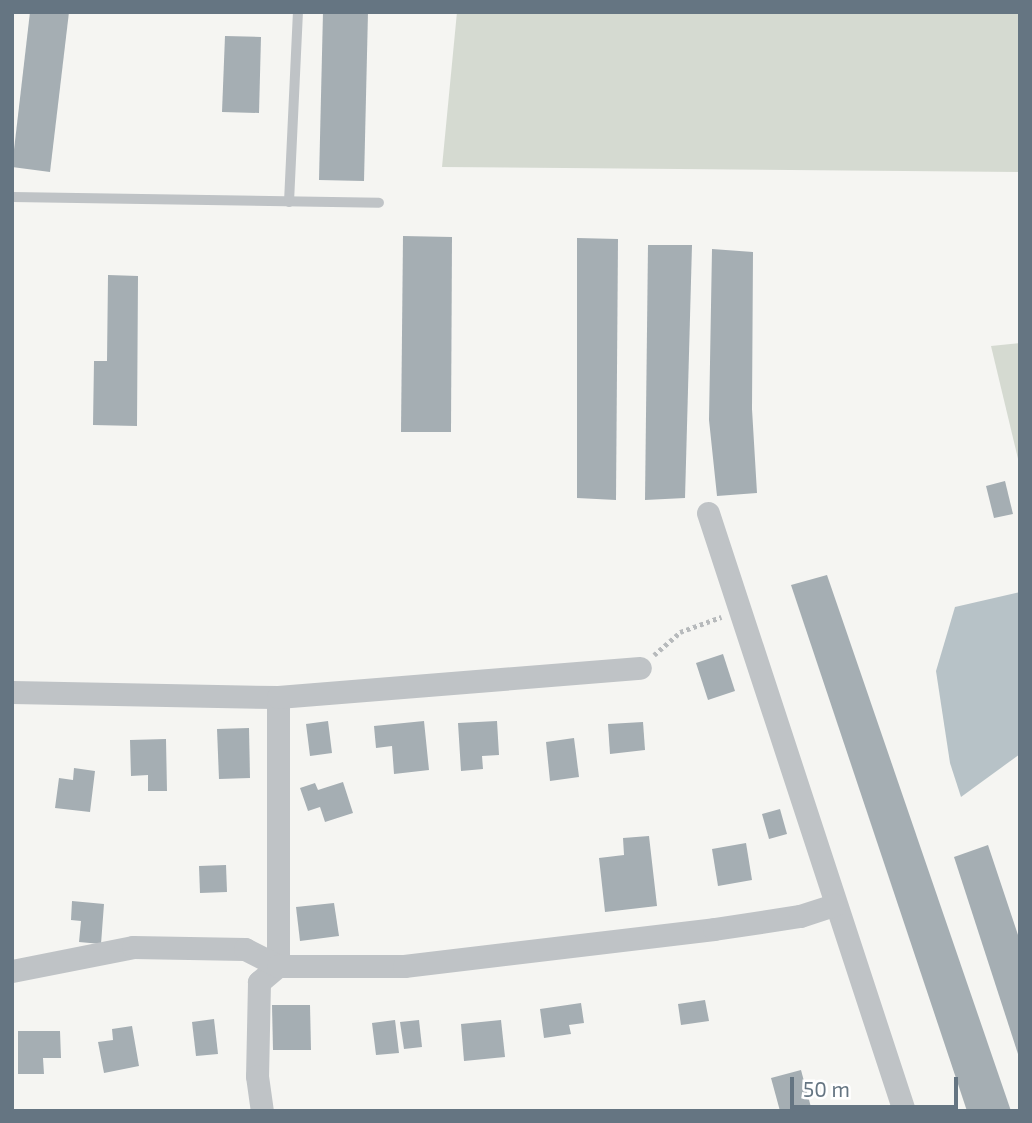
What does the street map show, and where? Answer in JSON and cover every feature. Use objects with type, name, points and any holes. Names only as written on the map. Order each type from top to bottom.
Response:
[{"type":"street","points":[[708,513],[834,905],[904,1111]]},
{"type":"street","points":[[12,692],[278,698],[640,668]]},
{"type":"street","points":[[262,1111],[257,1076],[259,982],[278,965],[278,698]]},
{"type":"street","points":[[12,971],[133,947],[245,950],[278,965],[404,966],[714,929],[800,916],[834,905]]},
{"type":"lane","points":[[289,202],[298,12]]},
{"type":"lane","points":[[12,197],[379,203]]},
{"type":"path","points":[[640,668],[680,632],[740,610]]},
{"type":"shaded area","points":[[457,12],[1020,12],[1020,172],[442,167]]},
{"type":"shaded area","points":[[1020,343],[1020,463],[1019,463],[991,346]]},
{"type":"shaded area","points":[[1020,592],[1020,754],[961,797],[950,763],[936,671],[955,607]]},
{"type":"building","points":[[30,12],[69,12],[50,172],[12,167]]},
{"type":"building","points":[[323,12],[368,12],[364,181],[319,180]]},
{"type":"building","points":[[225,36],[261,37],[259,113],[222,112]]},
{"type":"building","points":[[403,236],[452,237],[451,432],[401,432]]},
{"type":"building","points":[[577,238],[618,239],[616,500],[577,498]]},
{"type":"building","points":[[648,245],[692,245],[685,498],[645,500]]},
{"type":"building","points":[[712,249],[753,252],[752,409],[757,493],[717,496],[709,420]]},
{"type":"building","points":[[108,275],[138,276],[137,426],[93,425],[94,361],[107,361]]},
{"type":"building","points":[[1005,481],[1013,514],[994,518],[986,486]]},
{"type":"building","points":[[827,575],[1011,1111],[967,1111],[791,585]]},
{"type":"building","points":[[723,654],[735,691],[708,700],[696,663]]},
{"type":"building","points":[[328,721],[332,753],[310,756],[306,724]]},
{"type":"building","points":[[424,721],[429,770],[394,774],[392,746],[376,748],[374,726]]},
{"type":"building","points":[[497,721],[499,755],[482,756],[483,769],[461,771],[458,723]]},
{"type":"building","points":[[643,722],[645,750],[610,754],[608,724]]},
{"type":"building","points":[[249,728],[250,778],[219,779],[217,729]]},
{"type":"building","points":[[574,738],[579,777],[550,781],[546,742]]},
{"type":"building","points":[[166,739],[167,791],[148,791],[148,775],[131,776],[130,740]]},
{"type":"building","points":[[74,768],[95,771],[90,812],[55,808],[59,778],[73,780]]},
{"type":"building","points":[[343,782],[353,813],[325,822],[320,807],[308,811],[300,788],[315,783],[318,790]]},
{"type":"building","points":[[780,809],[787,834],[769,839],[762,814]]},
{"type":"building","points":[[649,836],[657,906],[605,912],[599,858],[624,855],[623,838]]},
{"type":"building","points":[[746,843],[752,880],[718,886],[712,849]]},
{"type":"building","points":[[988,845],[1020,941],[1019,1057],[954,857]]},
{"type":"building","points":[[226,865],[227,892],[200,893],[199,866]]},
{"type":"building","points":[[72,901],[104,904],[101,944],[79,942],[81,921],[71,920]]},
{"type":"building","points":[[334,903],[339,936],[300,941],[296,907]]},
{"type":"building","points":[[705,1000],[709,1021],[681,1025],[678,1004]]},
{"type":"building","points":[[581,1003],[584,1023],[569,1025],[571,1034],[544,1038],[540,1009]]},
{"type":"building","points":[[272,1005],[310,1005],[311,1050],[273,1050]]},
{"type":"building","points":[[214,1019],[218,1054],[196,1056],[192,1022]]},
{"type":"building","points":[[395,1020],[399,1053],[376,1055],[372,1023]]},
{"type":"building","points":[[419,1020],[422,1047],[404,1049],[400,1022]]},
{"type":"building","points":[[501,1020],[505,1057],[464,1061],[461,1024]]},
{"type":"building","points":[[132,1026],[139,1066],[104,1073],[98,1042],[113,1040],[112,1029]]},
{"type":"building","points":[[18,1031],[60,1031],[61,1058],[43,1058],[44,1074],[18,1074]]},
{"type":"building","points":[[801,1070],[812,1111],[780,1111],[771,1078]]}]
